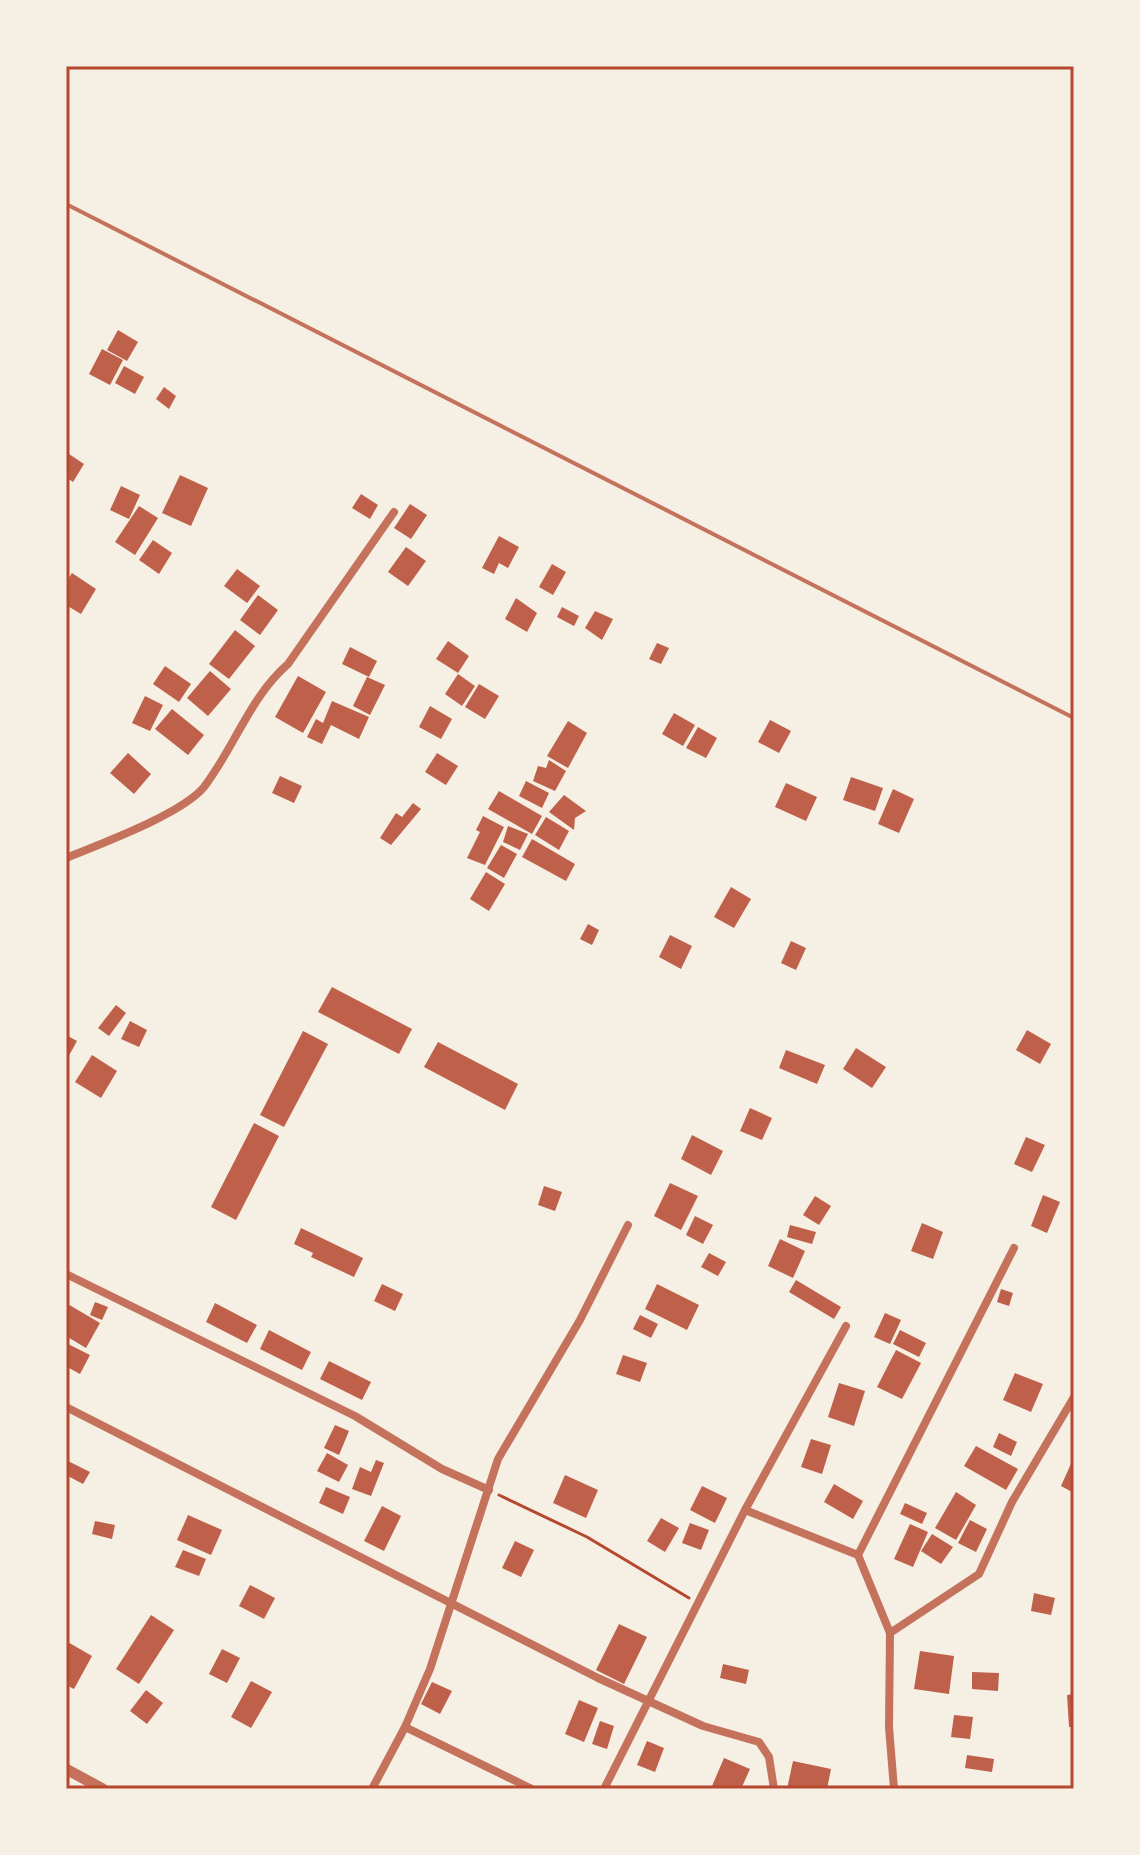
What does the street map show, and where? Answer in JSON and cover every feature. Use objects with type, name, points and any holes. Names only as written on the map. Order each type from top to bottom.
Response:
[{"type":"street","points":[[66,858],[174,809],[203,787],[268,685],[288,664],[394,512]]},
{"type":"street","points":[[372,1789],[405,1727],[453,1604],[498,1459],[580,1320],[628,1225]]},
{"type":"street","points":[[858,1555],[1014,1248]]},
{"type":"street","points":[[66,1274],[355,1416],[442,1469],[489,1490]]},
{"type":"street","points":[[604,1789],[745,1510],[846,1326]]},
{"type":"street","points":[[890,1633],[979,1574],[1012,1502],[1074,1397]]},
{"type":"street","points":[[66,1407],[649,1702],[703,1726],[759,1742],[769,1757],[774,1789]]},
{"type":"street","points":[[745,1510],[858,1555],[890,1633],[889,1727],[894,1789]]},
{"type":"street","points":[[405,1727],[532,1789]]},
{"type":"street","points":[[66,1769],[103,1789]]},
{"type":"lane","points":[[66,204],[1074,718]]},
{"type":"path","points":[[489,1490],[587,1537],[698,1604]]},
{"type":"building","points":[[118,330],[138,342],[127,361],[107,350]]},
{"type":"building","points":[[102,349],[123,360],[110,385],[89,374]]},
{"type":"building","points":[[124,366],[144,377],[135,394],[115,383]]},
{"type":"building","points":[[164,387],[176,396],[169,409],[156,399]]},
{"type":"building","points":[[66,452],[84,464],[73,482],[66,477]]},
{"type":"building","points":[[180,475],[208,488],[191,526],[162,513]]},
{"type":"building","points":[[121,486],[140,495],[129,519],[110,510]]},
{"type":"building","points":[[361,494],[378,505],[370,519],[352,508]]},
{"type":"building","points":[[410,504],[427,515],[411,539],[394,528]]},
{"type":"building","points":[[139,506],[158,518],[135,555],[115,542]]},
{"type":"building","points":[[499,536],[519,547],[508,568],[499,563],[494,574],[482,568]]},
{"type":"building","points":[[153,540],[172,553],[159,574],[139,560]]},
{"type":"building","points":[[406,547],[426,561],[408,586],[388,572]]},
{"type":"building","points":[[552,564],[566,572],[553,595],[539,587]]},
{"type":"building","points":[[237,569],[260,586],[247,603],[224,586]]},
{"type":"building","points":[[72,573],[96,589],[81,614],[66,605],[66,582]]},
{"type":"building","points":[[258,595],[278,610],[260,635],[240,620]]},
{"type":"building","points":[[516,598],[537,613],[527,632],[505,619]]},
{"type":"building","points":[[562,607],[579,616],[574,626],[557,617]]},
{"type":"building","points":[[595,611],[613,619],[602,640],[585,628]]},
{"type":"building","points":[[235,630],[255,646],[229,679],[209,664]]},
{"type":"building","points":[[448,641],[469,656],[458,673],[436,659]]},
{"type":"building","points":[[657,643],[669,648],[661,664],[649,659]]},
{"type":"building","points":[[350,647],[377,661],[369,677],[342,664]]},
{"type":"building","points":[[165,666],[191,684],[179,702],[153,684]]},
{"type":"building","points":[[210,671],[231,689],[208,716],[187,698]]},
{"type":"building","points":[[458,674],[475,686],[462,706],[445,694]]},
{"type":"building","points":[[298,676],[326,692],[303,733],[275,717]]},
{"type":"building","points":[[367,677],[385,685],[370,715],[353,706]]},
{"type":"building","points":[[479,684],[499,696],[485,719],[465,707]]},
{"type":"building","points":[[145,696],[163,705],[150,731],[132,723]]},
{"type":"building","points":[[332,701],[369,717],[359,739],[331,725],[322,744],[307,737],[316,719],[323,723]]},
{"type":"building","points":[[430,706],[452,719],[441,739],[419,727]]},
{"type":"building","points":[[172,709],[204,735],[188,755],[155,729]]},
{"type":"building","points":[[674,713],[695,725],[683,746],[662,734]]},
{"type":"building","points":[[770,720],[791,731],[779,753],[758,742]]},
{"type":"building","points":[[568,721],[587,733],[568,768],[547,756]]},
{"type":"building","points":[[698,727],[717,738],[706,758],[686,748]]},
{"type":"building","points":[[128,753],[151,774],[134,794],[110,773]]},
{"type":"building","points":[[437,753],[458,766],[446,785],[425,772]]},
{"type":"building","points":[[549,760],[566,771],[555,791],[533,781],[538,766],[546,768]]},
{"type":"building","points":[[280,776],[302,786],[294,803],[272,793]]},
{"type":"building","points":[[851,777],[883,788],[875,811],[843,800]]},
{"type":"building","points":[[526,781],[549,793],[542,808],[519,796]]},
{"type":"building","points":[[786,783],[817,797],[806,821],[775,807]]},
{"type":"building","points":[[893,789],[914,799],[899,833],[878,824]]},
{"type":"building","points":[[499,791],[542,816],[532,834],[488,809]]},
{"type":"building","points":[[564,795],[586,811],[575,818],[574,830],[549,812]]},
{"type":"building","points":[[413,803],[421,809],[391,845],[380,838],[396,813],[402,817]]},
{"type":"building","points":[[483,816],[504,827],[485,865],[467,858],[480,832],[476,830]]},
{"type":"building","points":[[546,817],[569,831],[559,850],[535,835]]},
{"type":"building","points":[[508,826],[528,834],[520,850],[503,842]]},
{"type":"building","points":[[532,839],[575,864],[566,881],[522,857]]},
{"type":"building","points":[[501,845],[517,854],[504,878],[487,868]]},
{"type":"building","points":[[486,872],[505,884],[489,911],[470,899]]},
{"type":"building","points":[[731,887],[751,899],[734,928],[714,917]]},
{"type":"building","points":[[588,924],[599,930],[592,945],[580,939]]},
{"type":"building","points":[[670,935],[692,946],[681,969],[659,957]]},
{"type":"building","points":[[791,941],[806,948],[796,970],[781,963]]},
{"type":"building","points":[[332,987],[412,1029],[399,1054],[318,1012]]},
{"type":"building","points":[[116,1005],[126,1013],[109,1036],[98,1028]]},
{"type":"building","points":[[130,1021],[147,1030],[139,1047],[121,1039]]},
{"type":"building","points":[[1027,1030],[1051,1044],[1040,1064],[1016,1050]]},
{"type":"building","points":[[303,1031],[328,1044],[284,1127],[260,1115]]},
{"type":"building","points":[[66,1035],[77,1041],[66,1061]]},
{"type":"building","points":[[438,1042],[518,1084],[505,1110],[424,1067]]},
{"type":"building","points":[[856,1048],[886,1067],[872,1088],[843,1069]]},
{"type":"building","points":[[786,1050],[825,1065],[817,1084],[779,1068]]},
{"type":"building","points":[[92,1055],[117,1071],[101,1098],[75,1082]]},
{"type":"building","points":[[750,1108],[772,1118],[762,1140],[740,1131]]},
{"type":"building","points":[[254,1123],[279,1136],[236,1220],[211,1207]]},
{"type":"building","points":[[692,1135],[723,1151],[711,1175],[681,1159]]},
{"type":"building","points":[[1026,1137],[1045,1145],[1032,1172],[1014,1164]]},
{"type":"building","points":[[670,1183],[698,1196],[681,1230],[654,1216]]},
{"type":"building","points":[[544,1186],[562,1192],[555,1211],[538,1205]]},
{"type":"building","points":[[1043,1195],[1060,1202],[1047,1233],[1031,1226]]},
{"type":"building","points":[[815,1196],[831,1206],[819,1225],[803,1215]]},
{"type":"building","points":[[695,1216],[713,1225],[703,1244],[686,1235]]},
{"type":"building","points":[[922,1223],[943,1232],[933,1259],[911,1251]]},
{"type":"building","points":[[790,1225],[816,1232],[812,1244],[787,1237]]},
{"type":"building","points":[[301,1228],[363,1258],[354,1277],[311,1257],[313,1253],[294,1244]]},
{"type":"building","points":[[780,1239],[805,1251],[793,1278],[768,1266]]},
{"type":"building","points":[[709,1253],[726,1262],[718,1276],[701,1267]]},
{"type":"building","points":[[796,1280],[841,1307],[834,1319],[789,1292]]},
{"type":"building","points":[[382,1284],[403,1294],[395,1311],[374,1301]]},
{"type":"building","points":[[657,1284],[699,1305],[687,1330],[645,1309]]},
{"type":"building","points":[[1001,1289],[1013,1293],[1009,1306],[997,1302]]},
{"type":"building","points":[[95,1302],[108,1307],[102,1320],[90,1315]]},
{"type":"building","points":[[66,1303],[100,1323],[86,1348],[66,1336]]},
{"type":"building","points":[[215,1303],[257,1325],[247,1343],[206,1322]]},
{"type":"building","points":[[885,1313],[901,1320],[890,1344],[874,1337]]},
{"type":"building","points":[[640,1315],[658,1324],[651,1338],[633,1329]]},
{"type":"building","points":[[269,1330],[311,1352],[302,1370],[260,1349]]},
{"type":"building","points":[[900,1330],[926,1343],[919,1357],[893,1344]]},
{"type":"building","points":[[66,1343],[90,1355],[80,1374],[69,1368],[66,1373]]},
{"type":"building","points":[[896,1350],[921,1363],[902,1399],[877,1387]]},
{"type":"building","points":[[623,1355],[647,1363],[640,1382],[616,1374]]},
{"type":"building","points":[[329,1361],[371,1382],[362,1400],[320,1379]]},
{"type":"building","points":[[1015,1373],[1043,1384],[1031,1412],[1003,1400]]},
{"type":"building","points":[[839,1383],[865,1391],[854,1426],[828,1417]]},
{"type":"building","points":[[335,1425],[349,1431],[339,1455],[324,1448]]},
{"type":"building","points":[[999,1433],[1017,1442],[1011,1456],[993,1447]]},
{"type":"building","points":[[811,1439],[831,1445],[822,1474],[801,1467]]},
{"type":"building","points":[[976,1446],[1018,1469],[1006,1490],[964,1466]]},
{"type":"building","points":[[327,1453],[348,1465],[339,1482],[317,1471]]},
{"type":"building","points":[[1074,1457],[1074,1493],[1061,1486]]},
{"type":"building","points":[[66,1460],[90,1472],[83,1484],[66,1475]]},
{"type":"building","points":[[376,1460],[384,1463],[371,1496],[352,1489],[360,1467],[371,1472]]},
{"type":"building","points":[[565,1475],[598,1490],[586,1518],[553,1503]]},
{"type":"building","points":[[834,1484],[863,1501],[853,1519],[824,1502]]},
{"type":"building","points":[[702,1486],[727,1498],[715,1523],[690,1510]]},
{"type":"building","points":[[326,1487],[350,1497],[343,1514],[319,1503]]},
{"type":"building","points":[[956,1492],[976,1505],[956,1540],[935,1528]]},
{"type":"building","points":[[905,1503],[927,1513],[922,1524],[900,1514]]},
{"type":"building","points":[[382,1506],[401,1516],[384,1551],[364,1541]]},
{"type":"building","points":[[188,1515],[222,1530],[211,1555],[177,1540]]},
{"type":"building","points":[[661,1518],[679,1528],[665,1552],[647,1541]]},
{"type":"building","points":[[970,1520],[987,1529],[976,1552],[958,1543]]},
{"type":"building","points":[[95,1521],[115,1525],[112,1539],[92,1534]]},
{"type":"building","points":[[690,1523],[709,1530],[701,1550],[682,1543]]},
{"type":"building","points":[[910,1524],[928,1532],[913,1567],[894,1559]]},
{"type":"building","points":[[932,1534],[953,1547],[941,1564],[921,1551]]},
{"type":"building","points":[[515,1541],[534,1550],[521,1577],[502,1568]]},
{"type":"building","points":[[183,1550],[206,1559],[199,1576],[175,1567]]},
{"type":"building","points":[[250,1585],[275,1598],[264,1619],[239,1606]]},
{"type":"building","points":[[1034,1593],[1055,1598],[1051,1615],[1031,1611]]},
{"type":"building","points":[[151,1615],[174,1630],[139,1684],[116,1669]]},
{"type":"building","points":[[619,1624],[647,1637],[624,1684],[596,1670]]},
{"type":"building","points":[[66,1641],[92,1656],[74,1689],[66,1685]]},
{"type":"building","points":[[222,1649],[240,1658],[227,1683],[209,1674]]},
{"type":"building","points":[[920,1651],[954,1656],[949,1694],[914,1689]]},
{"type":"building","points":[[723,1664],[749,1670],[746,1684],[720,1678]]},
{"type":"building","points":[[972,1672],[999,1673],[998,1691],[972,1689]]},
{"type":"building","points":[[251,1681],[272,1692],[251,1728],[231,1717]]},
{"type":"building","points":[[432,1682],[452,1691],[440,1714],[421,1704]]},
{"type":"building","points":[[146,1690],[163,1703],[147,1724],[130,1711]]},
{"type":"building","points":[[1074,1694],[1074,1727],[1069,1727],[1067,1695]]},
{"type":"building","points":[[579,1700],[598,1708],[584,1742],[565,1734]]},
{"type":"building","points":[[954,1715],[973,1717],[970,1739],[951,1737]]},
{"type":"building","points":[[600,1721],[614,1726],[607,1749],[592,1744]]},
{"type":"building","points":[[647,1741],[664,1748],[655,1772],[637,1765]]},
{"type":"building","points":[[967,1755],[994,1759],[992,1772],[965,1768]]},
{"type":"building","points":[[724,1758],[750,1769],[741,1789],[712,1786]]},
{"type":"building","points":[[793,1761],[831,1769],[827,1789],[787,1789]]}]
